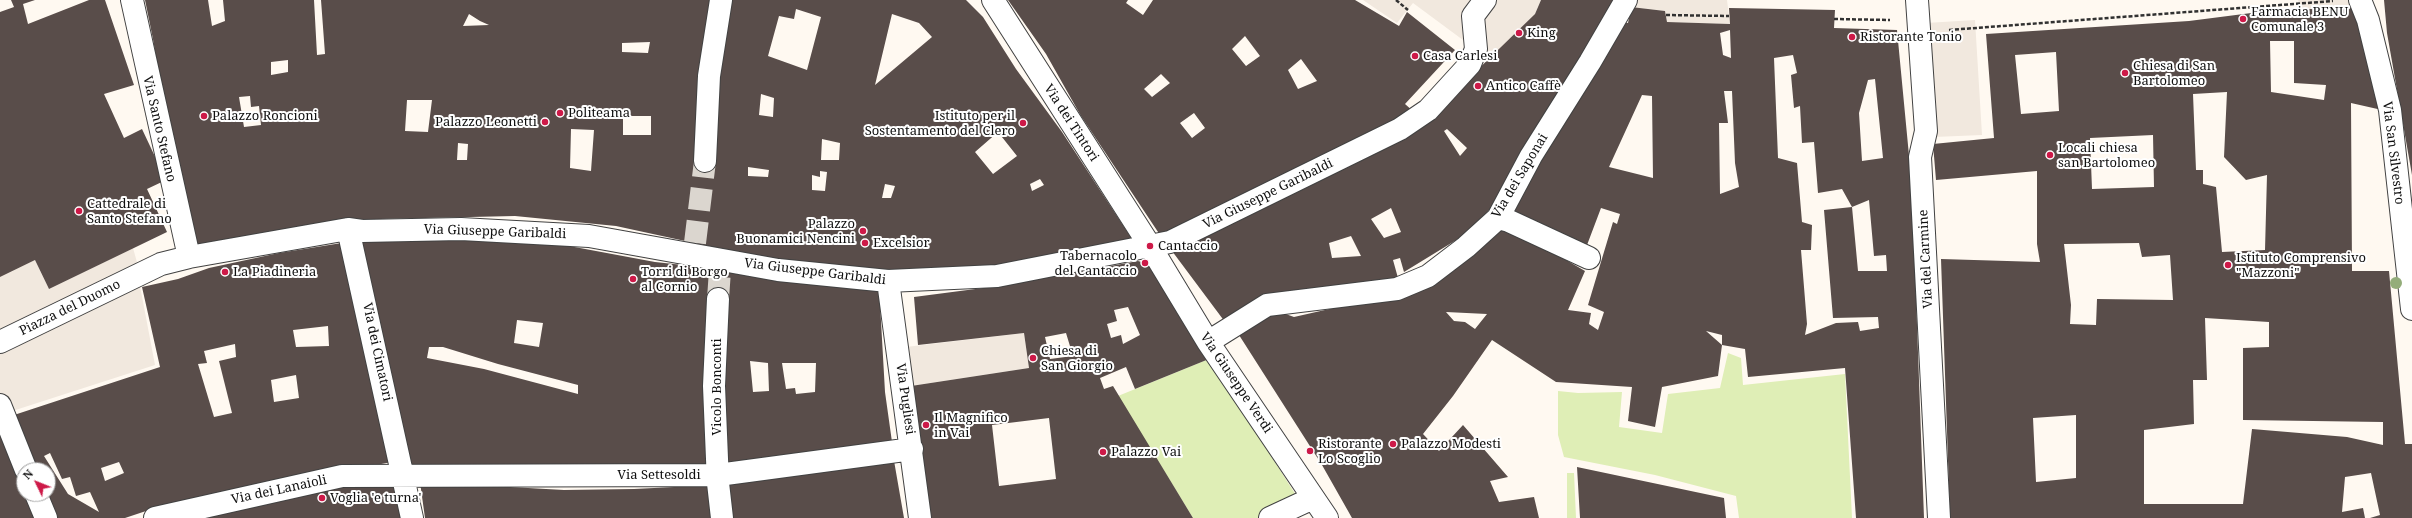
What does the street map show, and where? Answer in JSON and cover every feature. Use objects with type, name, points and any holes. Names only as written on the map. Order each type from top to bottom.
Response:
[{"type":"street","name":"Via Santo Stefano","points":[[132,0],[189,257]]},
{"type":"street","points":[[705,161],[709,76],[721,0]]},
{"type":"street","name":"Via dei Tintori","points":[[993,0],[1150,246]]},
{"type":"street","name":"Via Giuseppe Garibaldi","points":[[140,273],[161,264],[189,257],[348,229],[362,231],[461,229],[569,234],[694,249],[720,264],[888,281],[997,276],[1170,242],[1400,129],[1428,110],[1470,64],[1476,49],[1473,16],[1485,0]]},
{"type":"street","name":"Via dei Saponai","points":[[1208,342],[1267,306],[1397,289],[1428,276],[1466,247],[1498,218],[1531,156],[1590,62],[1626,0]]},
{"type":"street","name":"Via del Carmine","points":[[1917,0],[1926,131],[1920,156],[1938,518]]},
{"type":"street","name":"Via San Silvestro","points":[[2360,0],[2368,20],[2390,110],[2412,309]]},
{"type":"street","points":[[1498,218],[1509,221],[1589,258]]},
{"type":"street","name":"Via dei Cimatori","points":[[348,229],[404,476],[412,518]]},
{"type":"street","name":"Via Giuseppe Verdi","points":[[1150,246],[1208,342],[1327,518]]},
{"type":"street","name":"Piazza del Duomo","points":[[0,342],[140,273]]},
{"type":"street","name":"Via Pugliesi","points":[[888,281],[912,449],[920,518]]},
{"type":"street","name":"Vicolo Bonconti","points":[[718,299],[714,386],[718,475],[722,518]]},
{"type":"street","points":[[2,409],[23,462]]},
{"type":"street","name":"Via Settesoldi","points":[[404,476],[718,475],[912,449]]},
{"type":"street","name":"Via dei Lanaioli","points":[[155,518],[342,476],[404,476]]},
{"type":"street","points":[[1270,518],[1313,498]]},
{"type":"street","points":[[39,502],[46,518]]},
{"type":"path","points":[[1396,0],[1408,10]]},
{"type":"path","points":[[1982,28],[2339,0]]},
{"type":"path","points":[[1666,15],[1729,16]]},
{"type":"path","points":[[1834,19],[1892,20]]},
{"type":"green space","points":[[1728,353],[1741,358],[1743,385],[1845,374],[1852,518],[1739,518],[1736,496],[1655,475],[1564,457],[1558,435],[1558,391],[1578,393],[1622,392],[1619,427],[1662,433],[1668,394],[1720,388]]},
{"type":"green space","points":[[1209,359],[1301,503],[1262,518],[1193,518],[1118,396]]},
{"type":"green space","points":[[1567,473],[1574,473],[1576,518],[1567,518]]},
{"type":"shaded area","points":[[1363,0],[1541,0],[1535,14],[1490,60],[1413,3],[1397,23]]},
{"type":"shaded area","points":[[1634,0],[1727,0],[1730,24],[1667,22],[1665,11],[1631,7]]},
{"type":"shaded area","points":[[2298,0],[2351,0],[2354,7],[2302,10]]},
{"type":"shaded area","points":[[1975,20],[1982,135],[1934,137],[1926,23]]},
{"type":"shaded area","points":[[133,248],[140,273],[140,286],[155,365],[0,415],[0,277],[35,260],[49,289]]},
{"type":"shaded area","points":[[1024,333],[1029,368],[911,386],[906,347]]},
{"type":"building","name":"Cattedrale di Santo Stefano","points":[[11,0],[35,0],[23,4],[28,24],[89,0],[105,0],[134,85],[104,94],[124,138],[142,129],[166,180],[147,189],[167,232],[49,289],[35,260],[0,277],[0,12],[14,7]]},
{"type":"building","points":[[145,0],[208,0],[212,26],[225,21],[223,0],[314,0],[317,55],[325,54],[321,0],[966,0],[983,17],[1016,69],[1062,132],[1132,239],[998,268],[887,273],[791,264],[616,226],[515,216],[336,220],[197,246],[175,170]],"holes":[[[796,9],[821,17],[807,70],[768,56],[779,16],[794,19]],[[469,14],[489,25],[463,26]],[[892,14],[919,23],[932,37],[875,85]],[[650,42],[648,53],[622,52],[622,43]],[[288,60],[288,72],[271,75],[271,62]],[[761,94],[774,98],[773,117],[759,115]],[[250,96],[251,107],[259,106],[261,125],[244,127],[239,97]],[[407,100],[432,100],[428,132],[405,131]],[[623,116],[651,116],[651,135],[623,135]],[[571,129],[594,130],[591,171],[570,168]],[[998,132],[1017,156],[993,174],[975,152]],[[822,139],[840,143],[839,160],[821,160]],[[458,143],[468,144],[467,160],[457,160]],[[748,167],[769,170],[768,177],[748,176]],[[820,171],[827,172],[825,191],[812,190],[812,175],[820,177]],[[1040,179],[1044,185],[1032,191],[1030,184]],[[885,184],[895,186],[891,198],[882,198]]]},
{"type":"building","points":[[1008,0],[1128,0],[1126,3],[1143,15],[1153,0],[1355,0],[1399,26],[1407,12],[1455,50],[1405,104],[1414,112],[1160,235],[1081,116],[1046,54]],"holes":[[[1245,36],[1260,56],[1246,66],[1232,49]],[[1301,59],[1317,81],[1298,89],[1288,70]],[[1161,74],[1170,83],[1152,97],[1144,89]],[[1194,113],[1205,128],[1192,138],[1180,123]]]},
{"type":"building","points":[[1541,0],[1618,0],[1496,202],[1471,231],[1404,272],[1400,258],[1393,260],[1398,278],[1225,322],[1172,251],[1432,114],[1535,14]],"holes":[[[1447,129],[1467,148],[1460,156],[1444,131]],[[1391,208],[1401,232],[1384,238],[1371,219]],[[1351,236],[1361,256],[1332,258],[1329,243]]]},
{"type":"building","points":[[2384,0],[2412,0],[2412,175],[2387,33]]},
{"type":"building","points":[[1631,7],[1665,11],[1667,22],[1730,24],[1729,8],[1835,10],[1834,28],[1897,30],[1912,187],[1924,518],[1856,518],[1845,368],[1748,377],[1745,349],[1722,345],[1718,376],[1662,387],[1655,427],[1628,421],[1632,387],[1556,382],[1492,340],[1453,396],[1423,434],[1439,451],[1463,425],[1508,477],[1490,481],[1499,502],[1534,497],[1539,518],[1352,518],[1322,465],[1239,335],[1269,308],[1294,317],[1378,298],[1504,224],[1585,271],[1568,310],[1591,313],[1589,324],[1598,330],[1604,312],[1588,305],[1613,222],[1617,224],[1620,214],[1601,208],[1584,253],[1508,212],[1622,22],[1628,23]],"holes":[[[1730,30],[1731,58],[1723,55],[1720,33]],[[1793,55],[1797,73],[1791,75],[1794,108],[1800,106],[1802,143],[1814,142],[1818,193],[1842,189],[1852,207],[1824,210],[1833,318],[1878,317],[1879,328],[1860,331],[1858,322],[1836,323],[1805,335],[1807,324],[1801,250],[1811,250],[1812,225],[1802,222],[1797,163],[1778,158],[1774,58]],[[1875,79],[1883,158],[1862,161],[1859,113],[1868,80]],[[1724,91],[1732,91],[1735,163],[1739,187],[1720,194],[1719,123],[1728,123]],[[1642,95],[1652,96],[1653,178],[1609,167]],[[1869,200],[1874,256],[1886,255],[1887,271],[1858,271],[1852,207]],[[1446,312],[1487,314],[1475,329],[1465,322],[1454,321]],[[1706,331],[1722,335],[1722,345]]]},
{"type":"building","points":[[2354,7],[2382,110],[2351,103],[2352,271],[2389,271],[2405,444],[2412,444],[2412,518],[2370,518],[2380,515],[2371,473],[2345,477],[2342,512],[2363,508],[2365,518],[1950,518],[1941,259],[2040,262],[2037,244],[2037,171],[1936,180],[1933,144],[1994,138],[1986,34],[2189,21],[2267,11]],"holes":[[[2270,41],[2294,41],[2294,83],[2326,85],[2324,100],[2271,92]],[[2056,52],[2059,111],[2021,114],[2015,55]],[[2227,92],[2224,157],[2246,180],[2267,175],[2265,250],[2222,252],[2216,187],[2203,184],[2203,170],[2196,170],[2193,94]],[[2153,135],[2154,187],[2092,189],[2090,138]],[[2139,243],[2142,257],[2170,255],[2173,300],[2097,299],[2096,325],[2070,324],[2071,305],[2064,244]],[[2205,318],[2269,322],[2269,347],[2243,348],[2243,420],[2383,422],[2383,445],[2347,437],[2252,429],[2243,504],[2144,504],[2144,430],[2194,424],[2193,380],[2207,380]],[[2076,415],[2076,478],[2036,482],[2033,418]]]},
{"type":"building","points":[[454,238],[553,243],[655,262],[879,286],[885,392],[892,442],[711,466],[410,471],[357,239]],"holes":[[[517,320],[543,323],[539,347],[514,343]],[[429,347],[443,347],[498,364],[578,385],[578,394],[484,369],[427,358]],[[750,361],[768,363],[769,391],[753,392]],[[782,363],[816,363],[815,392],[796,394],[795,388],[786,389]]]},
{"type":"building","points":[[348,242],[392,462],[167,504],[125,518],[53,518],[46,502],[56,502],[56,475],[68,494],[99,512],[90,492],[76,496],[70,477],[62,479],[56,466],[56,462],[54,462],[50,453],[44,456],[48,462],[30,462],[11,416],[160,367],[142,287],[178,279],[209,268],[279,253]],"holes":[[[328,326],[329,346],[296,347],[293,330]],[[235,344],[236,357],[219,361],[232,413],[214,417],[198,364],[207,363],[204,351]],[[296,375],[299,398],[274,402],[271,380]],[[119,462],[124,473],[105,481],[101,468]]]},
{"type":"building","points":[[1138,261],[1152,265],[1209,359],[1135,389],[1126,367],[1100,378],[1104,389],[1113,386],[1193,518],[929,518],[911,386],[1029,368],[1024,333],[918,345],[914,297],[1006,285]],"holes":[[[1128,307],[1140,335],[1123,344],[1121,335],[1111,338],[1107,324],[1117,321],[1114,310]],[[1066,333],[1073,356],[1050,359],[1045,337]],[[1049,418],[1056,479],[999,486],[992,425]]]},
{"type":"building","points":[[0,424],[16,463],[16,502],[31,502],[37,518],[0,518]]},
{"type":"building","points":[[893,455],[904,518],[727,518],[723,481]]},
{"type":"building","points":[[1577,467],[1724,498],[1726,518],[1580,518]]},
{"type":"building","points":[[420,482],[564,490],[634,489],[714,485],[719,518],[425,518]]},
{"type":"building","points":[[345,484],[399,486],[404,518],[200,518]]},
{"type":"tunnel","points":[[695,243],[705,161]]},
{"type":"tunnel","points":[[718,299],[720,270]]},
{"type":"place","name":"Farmacia BENU Comunale 3","points":[[2243,19]]},
{"type":"place","name":"King","points":[[1519,33]]},
{"type":"place","name":"Ristorante Tonio","points":[[1852,37]]},
{"type":"place","name":"Casa Carlesi","points":[[1415,56]]},
{"type":"place","name":"Chiesa di San Bartolomeo","points":[[2125,73]]},
{"type":"place","name":"Antico Caffè","points":[[1478,86]]},
{"type":"place","name":"Politeama","points":[[560,113]]},
{"type":"place","name":"Palazzo Roncioni","points":[[204,116]]},
{"type":"place","name":"Palazzo Leonetti","points":[[545,122]]},
{"type":"place","name":"Istituto per il Sostentamento del Clero","points":[[1023,123]]},
{"type":"place","name":"Locali chiesa san Bartolomeo","points":[[2050,155]]},
{"type":"place","name":"Cattedrale di Santo Stefano","points":[[79,211]]},
{"type":"place","name":"Palazzo Buonamici Nencini","points":[[863,231]]},
{"type":"place","name":"Excelsior","points":[[865,243]]},
{"type":"place","name":"Cantaccio","points":[[1150,246]]},
{"type":"place","name":"Tabernacolo del Cantaccio","points":[[1145,263]]},
{"type":"place","name":"Istituto Comprensivo \"Mazzoni\"","points":[[2228,265]]},
{"type":"place","name":"La Piadineria","points":[[225,272]]},
{"type":"place","name":"Torri di Borgo al Cornio","points":[[633,279]]},
{"type":"place","name":"Chiesa di San Giorgio","points":[[1033,358]]},
{"type":"place","name":"Il Magnifico in Vai","points":[[926,425]]},
{"type":"place","name":"Palazzo Modesti","points":[[1393,444]]},
{"type":"place","name":"Ristorante Lo Scoglio","points":[[1310,451]]},
{"type":"place","name":"Palazzo Vai","points":[[1103,452]]},
{"type":"place","name":"Voglia 'e turna'","points":[[322,498]]}]
